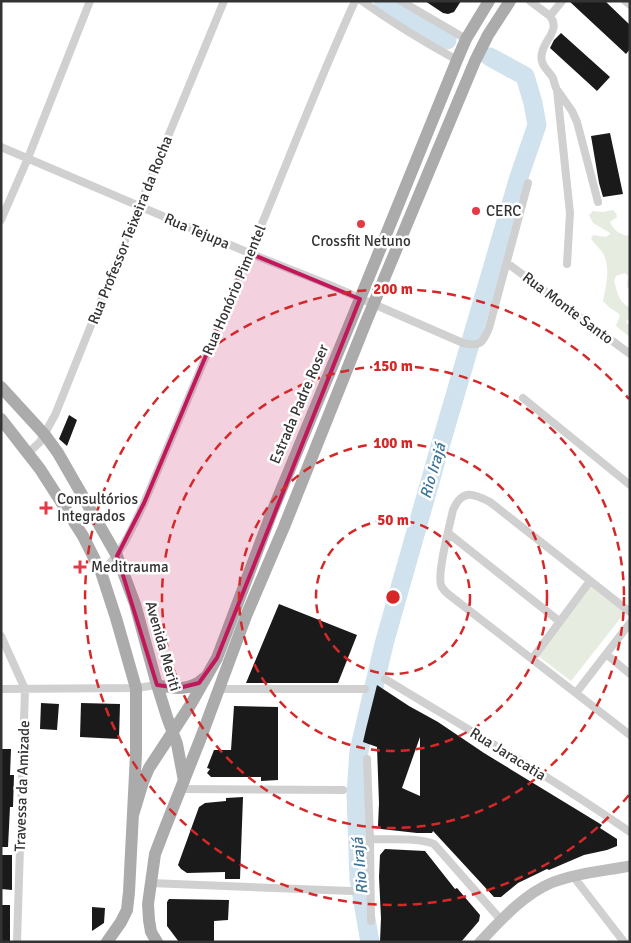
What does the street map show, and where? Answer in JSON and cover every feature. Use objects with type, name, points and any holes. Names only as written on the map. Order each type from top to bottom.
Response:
[{"type":"main road","name":"Estrada Padre Roser","points":[[133,815],[149,768],[191,704],[217,658],[272,512],[457,60],[466,39],[489,1]]},
{"type":"main road","name":"Estrada Padre Roser","points":[[182,785],[220,689],[246,616],[284,527],[373,304],[476,61],[488,35],[510,1]]},
{"type":"main road","name":"Avenida Meriti","points":[[1,388],[45,435],[58,453],[117,556],[135,604],[167,717],[179,751],[182,785]]},
{"type":"main road","points":[[1,419],[40,469],[83,536],[101,572],[136,688],[133,815],[128,910],[122,922],[106,942]]},
{"type":"main road","points":[[158,685],[173,688],[189,688],[200,683],[208,675]]},
{"type":"main road","points":[[157,942],[149,920],[150,883],[155,854],[182,785]]},
{"type":"street","points":[[1,220],[28,158],[90,1]]},
{"type":"street","name":"Rua Professor Teixeira da Rocha","points":[[28,453],[40,442],[55,416],[224,1]]},
{"type":"street","name":"Rua Honório Pimentel","points":[[101,572],[117,556],[131,532],[144,503],[355,1]]},
{"type":"street","points":[[362,1],[389,20],[457,60]]},
{"type":"street","points":[[401,1],[466,39]]},
{"type":"street","points":[[530,1],[553,20],[553,32],[542,52],[541,59],[577,122],[598,202]]},
{"type":"street","points":[[550,16],[562,1]]},
{"type":"street","points":[[625,1],[630,5]]},
{"type":"street","points":[[557,90],[570,213],[567,264]]},
{"type":"street","name":"Rua Tejupa","points":[[1,147],[463,343],[473,345],[477,345],[484,340],[528,184]]},
{"type":"street","name":"Rua Monte Santo","points":[[507,263],[630,354]]},
{"type":"street","points":[[523,398],[630,484]]},
{"type":"street","points":[[630,612],[499,508],[477,495],[470,494],[464,495],[456,503],[440,577],[442,588],[630,735]]},
{"type":"street","points":[[448,533],[560,622]]},
{"type":"street","points":[[532,659],[590,581]]},
{"type":"street","points":[[576,693],[630,623]]},
{"type":"street","name":"Travessa da Amizade","points":[[1,636],[25,689],[17,942]]},
{"type":"street","points":[[606,654],[630,674]]},
{"type":"street","name":"Rua Jaracatia","points":[[385,679],[541,774],[630,832]]},
{"type":"street","points":[[1,689],[136,688],[158,685]]},
{"type":"street","points":[[220,689],[365,689]]},
{"type":"street","points":[[367,759],[372,921]]},
{"type":"street","points":[[182,785],[343,790]]},
{"type":"street","points":[[370,839],[418,841],[434,844],[501,920]]},
{"type":"street","points":[[480,942],[513,909],[544,887],[573,876],[630,866]]},
{"type":"street","points":[[573,876],[624,942]]},
{"type":"street","points":[[150,883],[351,890]]},
{"type":"highlighted area","points":[[249,253],[360,299],[217,658],[199,683],[179,688],[157,685],[117,556],[144,503]]},
{"type":"shaded area","points":[[613,210],[617,217],[610,222],[613,227],[624,235],[630,234],[630,289],[627,287],[628,276],[625,273],[616,276],[614,281],[621,300],[630,307],[630,319],[626,321],[630,326],[630,337],[616,325],[619,314],[603,301],[607,265],[603,253],[591,238],[593,235],[606,237],[610,233],[593,223],[589,215],[593,211]]},
{"type":"shaded area","points":[[592,585],[626,611],[571,681],[537,655]]},
{"type":"building","points":[[425,1],[461,1],[454,12],[448,14],[443,13]]},
{"type":"building","points":[[569,1],[605,1],[630,25],[630,49],[626,54]]},
{"type":"building","points":[[561,33],[610,77],[597,91],[550,48],[554,40]]},
{"type":"building","points":[[610,133],[623,194],[603,197],[591,136]]},
{"type":"building","points":[[69,415],[77,420],[67,446],[59,439]]},
{"type":"building","points":[[279,604],[357,635],[338,683],[246,683]]},
{"type":"building","points":[[377,685],[602,825],[600,828],[617,839],[617,846],[584,855],[549,870],[547,869],[518,883],[501,897],[494,897],[433,831],[432,833],[417,833],[381,829],[378,826],[377,747],[363,742]],"holes":[[[420,737],[420,796],[402,788]]]},
{"type":"building","points":[[41,703],[59,704],[57,730],[40,729]]},
{"type":"building","points":[[81,703],[120,704],[119,739],[80,737]]},
{"type":"building","points":[[234,706],[278,707],[278,780],[261,781],[261,777],[211,777],[207,773],[210,769],[207,768],[214,750],[231,750]]},
{"type":"building","points":[[1,749],[11,749],[10,775],[14,775],[13,807],[10,807],[8,847],[1,847]]},
{"type":"building","points":[[243,797],[240,879],[225,879],[225,872],[187,873],[181,869],[178,865],[199,807],[205,803],[226,801],[226,798]]},
{"type":"building","points":[[385,849],[425,851],[455,889],[457,888],[480,915],[479,921],[461,942],[380,942],[380,855]]},
{"type":"building","points":[[1,855],[12,855],[12,890],[1,889]]},
{"type":"building","points":[[169,899],[229,900],[228,920],[214,921],[214,942],[179,942],[167,926],[167,902]]},
{"type":"building","points":[[1,905],[10,905],[10,942],[1,942]]},
{"type":"building","points":[[92,907],[105,908],[104,923],[92,931]]},
{"type":"waterway","name":"Rio Irajá","points":[[383,1],[447,40]]},
{"type":"waterway","name":"Rio Irajá","points":[[370,942],[359,879],[356,794],[359,751],[384,644],[439,450],[519,177],[537,125],[525,76],[490,57]]},
{"type":"place","name":"CERC","points":[[476,211]]},
{"type":"place","name":"Crossfit Netuno","points":[[361,224]]},
{"type":"place","name":"Consultórios Integrados","points":[[46,508]]},
{"type":"place","name":"Meditrauma","points":[[80,567]]}]
